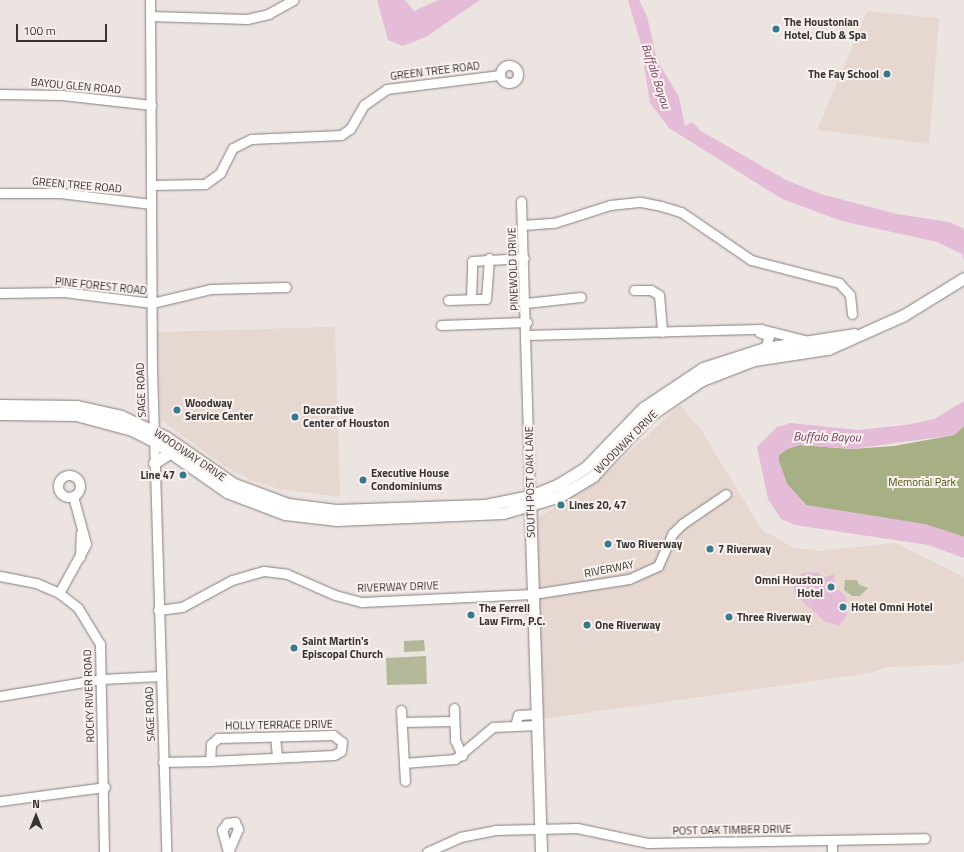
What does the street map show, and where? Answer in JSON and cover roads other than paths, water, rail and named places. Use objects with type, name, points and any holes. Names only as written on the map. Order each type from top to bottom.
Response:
[{"type":"main road","name":"WOODWAY DRIVE","points":[[154,435],[171,452],[227,492],[257,505],[285,514],[498,514],[530,508],[560,496],[593,476],[625,436],[643,408],[678,388],[703,368],[746,358],[828,349],[867,332],[931,299],[964,278]]},
{"type":"main road","name":"WOODWAY DRIVE","points":[[746,358],[765,348],[807,340],[867,332]]},
{"type":"main road","name":"WOODWAY DRIVE","points":[[0,405],[14,409],[76,410],[154,435],[234,484],[288,504],[330,515]]},
{"type":"main road","name":"WOODWAY DRIVE","points":[[0,414],[14,409]]},
{"type":"main road","name":"WOODWAY DRIVE","points":[[429,513],[490,504],[530,496],[559,484],[586,467],[625,436]]},
{"type":"main road","points":[[154,463],[171,452]]},
{"type":"main road","name":"SOUTH POST OAK LANE","points":[[530,496],[541,852]]},
{"type":"main road","points":[[498,514],[531,521]]},
{"type":"street","name":"SAGE ROAD","points":[[150,0],[154,463],[166,852]]},
{"type":"street","points":[[150,16],[247,19],[268,14],[293,0]]},
{"type":"street","name":"GREEN TREE ROAD","points":[[151,185],[205,184],[220,173],[233,148],[251,139],[341,135],[350,129],[364,105],[387,89],[500,76]]},
{"type":"street","name":"BAYOU GLEN ROAD","points":[[0,94],[62,95],[151,105]]},
{"type":"street","name":"GREEN TREE ROAD","points":[[0,193],[60,193],[151,204]]},
{"type":"street","name":"PINEWOLD DRIVE","points":[[521,201],[527,336]]},
{"type":"street","points":[[523,225],[554,223],[610,205],[641,202],[661,206],[680,212],[751,260],[839,283],[850,295],[852,314]]},
{"type":"street","points":[[471,299],[470,264],[475,260],[489,258],[524,258]]},
{"type":"street","points":[[448,300],[486,299],[489,258]]},
{"type":"street","points":[[152,303],[211,289],[286,287]]},
{"type":"street","points":[[634,290],[651,290],[659,295],[662,332]]},
{"type":"street","name":"PINE FOREST ROAD","points":[[0,293],[64,292],[152,303]]},
{"type":"street","points":[[526,303],[581,297]]},
{"type":"street","points":[[441,325],[527,322]]},
{"type":"street","points":[[752,330],[769,336],[765,348]]},
{"type":"street","points":[[527,336],[769,330],[807,340]]},
{"type":"street","name":"SOUTH POST OAK LANE","points":[[527,336],[530,496]]},
{"type":"street","name":"RIVERWAY","points":[[533,594],[645,574],[658,566],[673,533],[682,524],[726,494]]},
{"type":"street","points":[[59,593],[86,544],[81,533],[73,496]]},
{"type":"street","name":"RIVERWAY DRIVE","points":[[158,610],[182,607],[232,580],[264,571],[287,574],[335,595],[362,602],[533,594]]},
{"type":"street","name":"ROCKY RIVER ROAD","points":[[0,576],[36,583],[59,593],[78,608],[100,644],[102,679],[104,852]]},
{"type":"street","points":[[0,696],[102,679],[160,676]]},
{"type":"street","points":[[454,708],[456,740],[462,755]]},
{"type":"street","points":[[401,710],[405,781]]},
{"type":"street","points":[[404,763],[443,762],[462,755],[493,727],[515,726],[518,715],[537,720]]},
{"type":"street","points":[[402,722],[454,720]]},
{"type":"street","name":"HOLLY TERRACE DRIVE","points":[[163,762],[210,761],[276,756],[334,755],[341,751],[343,744],[335,736],[216,739],[211,744],[210,761]]},
{"type":"street","points":[[275,737],[276,756]]},
{"type":"street","points":[[0,801],[104,786]]},
{"type":"street","name":"POST OAK TIMBER DRIVE","points":[[428,852],[477,832],[540,829],[588,830],[639,843],[925,838]]},
{"type":"street","points":[[832,840],[832,852]]},
{"type":"water","points":[[377,0],[405,0],[414,11],[438,0],[480,0],[426,37],[403,46],[388,40]]},
{"type":"water","name":"Buffalo Bayou","points":[[628,0],[639,0],[647,16],[657,60],[679,97],[685,126],[692,122],[701,131],[786,180],[821,194],[897,214],[949,222],[964,229],[964,261],[962,254],[937,242],[842,221],[782,199],[669,128],[650,103],[640,41]]},
{"type":"water","name":"Buffalo Bayou","points":[[964,401],[964,426],[954,435],[852,449],[800,445],[786,449],[779,455],[779,462],[787,484],[806,505],[925,524],[959,535],[964,537],[964,558],[928,545],[795,525],[781,519],[768,499],[757,447],[777,427],[791,423],[858,430],[906,425],[934,419]]},
{"type":"water","points":[[818,572],[823,578],[834,574],[835,592],[838,589],[846,597],[847,615],[839,626],[824,621],[795,594],[794,582],[802,573]]},
{"type":"place","name":"The Houstonian Hotel, Club & Spa","points":[[776,29]]},
{"type":"place","name":"The Fay School","points":[[887,74]]},
{"type":"place","name":"Woodway Service Center","points":[[177,410]]},
{"type":"place","name":"Decorative Center of Houston","points":[[295,417]]},
{"type":"place","name":"Line 47","points":[[183,475]]},
{"type":"place","name":"Executive House Condominiums","points":[[363,480]]},
{"type":"place","name":"Lines 20, 47","points":[[561,505]]},
{"type":"place","name":"Two Riverway","points":[[608,544]]},
{"type":"place","name":"7 Riverway","points":[[710,549]]},
{"type":"place","name":"Omni Houston Hotel","points":[[831,587]]},
{"type":"place","name":"Hotel Omni Hotel","points":[[843,607]]},
{"type":"place","name":"The Ferrell Law Firm, P.C.","points":[[471,615]]},
{"type":"place","name":"Three Riverway","points":[[729,617]]},
{"type":"place","name":"One Riverway","points":[[587,625]]},
{"type":"place","name":"Saint Martin's Episcopal Church","points":[[294,648]]},
{"type":"park label","name":"Memorial Park","points":[[922,482]]}]
